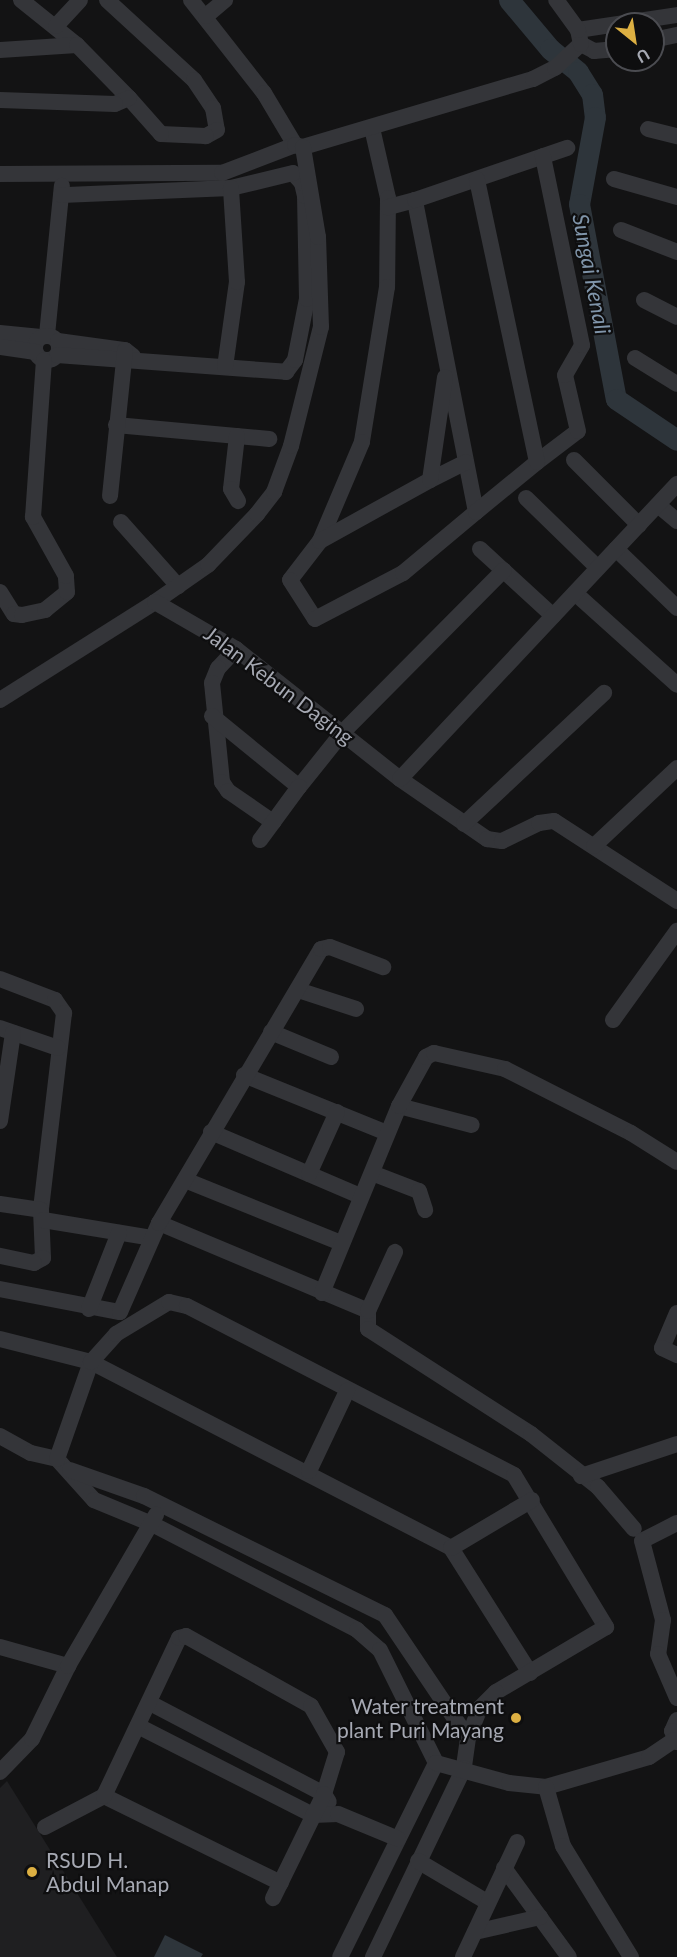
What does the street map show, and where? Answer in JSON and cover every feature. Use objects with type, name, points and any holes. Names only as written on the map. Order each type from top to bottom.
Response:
[{"type":"street","points":[[21,0],[77,45],[161,134],[206,136],[217,130],[213,108],[194,80],[107,0]]},
{"type":"street","points":[[56,26],[80,0]]},
{"type":"street","points":[[0,700],[155,602],[235,539],[274,492],[320,344],[318,237],[299,146],[264,93],[206,16],[191,0]]},
{"type":"street","points":[[206,16],[225,0]]},
{"type":"street","points":[[556,0],[578,42],[594,51],[605,50]]},
{"type":"street","points":[[0,174],[62,176],[222,173],[299,146],[372,128],[533,79],[555,68],[578,42],[677,15]]},
{"type":"street","points":[[0,50],[77,45]]},
{"type":"street","points":[[0,100],[115,104],[129,98]]},
{"type":"street","points":[[372,128],[388,207],[387,287],[362,442],[320,541],[290,580],[315,619],[403,573],[578,431],[565,375],[582,345],[543,156]]},
{"type":"street","points":[[648,129],[677,136]]},
{"type":"street","points":[[388,207],[416,200],[567,148]]},
{"type":"street","points":[[0,347],[47,347],[225,367],[289,370],[301,337],[307,299],[305,196],[299,177],[292,173],[231,188],[61,195]]},
{"type":"street","points":[[0,592],[14,614],[21,615],[45,610],[67,592],[66,576],[33,517],[62,176]]},
{"type":"street","points":[[477,179],[537,462]]},
{"type":"street","points":[[614,179],[677,197]]},
{"type":"street","points":[[225,367],[237,282],[231,188]]},
{"type":"street","points":[[416,200],[476,512]]},
{"type":"street","points":[[621,230],[677,252]]},
{"type":"street","points":[[644,300],[677,317]]},
{"type":"street","points":[[0,333],[47,347]]},
{"type":"street","points":[[110,496],[116,425],[128,356]]},
{"type":"street","points":[[635,358],[677,384]]},
{"type":"street","points":[[430,480],[447,361]]},
{"type":"street","points":[[116,425],[269,440]]},
{"type":"street","points":[[237,436],[231,489],[238,501]]},
{"type":"street","points":[[574,460],[639,525]]},
{"type":"street","points":[[320,541],[466,462]]},
{"type":"street","points":[[400,779],[677,484]]},
{"type":"street","points":[[339,495],[356,522]]},
{"type":"street","points":[[526,498],[598,568]]},
{"type":"street","points":[[658,505],[677,521]]},
{"type":"street","points":[[121,522],[178,586]]},
{"type":"street","points":[[480,549],[553,616]]},
{"type":"street","points":[[616,549],[677,608]]},
{"type":"street","points":[[260,840],[343,732],[504,570]]},
{"type":"street","points":[[575,593],[677,685]]},
{"type":"street","name":"Jalan Kebun Daging","points":[[155,602],[236,649],[400,779],[464,824],[496,842],[554,821],[594,846]]},
{"type":"street","points":[[236,649],[214,674],[212,716],[224,787],[273,822]]},
{"type":"street","points":[[464,824],[604,693]]},
{"type":"street","points":[[212,716],[299,787]]},
{"type":"street","points":[[677,768],[594,846],[677,901]]},
{"type":"street","points":[[613,1020],[677,931]]},
{"type":"street","points":[[0,1289],[112,1313],[124,1308],[156,1231],[211,1132],[244,1075],[325,947],[383,967]]},
{"type":"street","points":[[0,980],[63,1006],[42,1215],[42,1260],[0,1256]]},
{"type":"street","points":[[298,990],[356,1009]]},
{"type":"street","points":[[0,1121],[6,1031],[58,1048]]},
{"type":"street","points":[[271,1032],[331,1057]]},
{"type":"street","points":[[322,1293],[387,1133],[426,1057],[447,1053],[504,1069],[631,1133],[677,1162]]},
{"type":"street","points":[[244,1075],[387,1133]]},
{"type":"street","points":[[399,1106],[472,1125]]},
{"type":"street","points":[[309,1174],[337,1113]]},
{"type":"street","points":[[211,1132],[360,1196]]},
{"type":"street","points":[[372,1173],[419,1191],[425,1210]]},
{"type":"street","points":[[185,1180],[341,1243]]},
{"type":"street","points":[[0,1204],[119,1233],[156,1231],[368,1311]]},
{"type":"street","points":[[89,1309],[119,1233]]},
{"type":"street","points":[[395,1252],[368,1311],[368,1329],[531,1434],[580,1476],[598,1487],[634,1529]]},
{"type":"street","points":[[57,1459],[91,1362],[116,1334],[169,1302],[187,1306],[347,1391],[514,1475],[532,1500],[606,1626],[483,1703],[468,1738],[464,1768],[373,1957]]},
{"type":"street","points":[[677,1313],[662,1348],[677,1355]]},
{"type":"street","points":[[0,1339],[91,1362],[309,1471],[451,1548],[530,1673]]},
{"type":"street","points":[[309,1471],[347,1391]]},
{"type":"street","points":[[0,1436],[31,1453],[57,1459],[70,1470],[89,1503],[152,1524],[357,1630],[380,1650],[436,1763]]},
{"type":"street","points":[[580,1476],[677,1444]]},
{"type":"street","points":[[70,1470],[106,1480],[385,1615],[405,1638],[468,1738]]},
{"type":"street","points":[[89,1503],[106,1480]]},
{"type":"street","points":[[451,1548],[532,1500]]},
{"type":"street","points":[[0,1772],[32,1739],[68,1666],[152,1524],[160,1506]]},
{"type":"street","points":[[677,1523],[642,1541],[669,1631],[658,1654],[677,1698]]},
{"type":"street","points":[[45,1827],[104,1796],[179,1638],[186,1635],[315,1709],[338,1756],[324,1794],[273,1898]]},
{"type":"street","points":[[0,1647],[68,1666]]},
{"type":"street","points":[[150,1703],[324,1794],[338,1814]]},
{"type":"street","points":[[436,1763],[464,1768],[509,1783],[546,1787],[649,1757],[676,1741],[672,1731],[677,1720]]},
{"type":"street","points":[[138,1726],[313,1815],[338,1814],[398,1839]]},
{"type":"street","points":[[340,1957],[436,1763]]},
{"type":"street","points":[[546,1787],[563,1846],[631,1957]]},
{"type":"street","points":[[104,1796],[281,1883]]},
{"type":"street","points":[[463,1957],[517,1842]]},
{"type":"street","points":[[418,1862],[487,1902]]},
{"type":"street","points":[[504,1868],[569,1957]]},
{"type":"street","points":[[475,1932],[540,1917]]},
{"type":"shaded area","name":"RSUD H. Abdul Manap","points":[[7,1781],[117,1957],[0,1957],[0,1788]]},
{"type":"shaded area","points":[[165,1935],[203,1954],[201,1957],[154,1957]]},
{"type":"waterway","name":"Sungai Kenali","points":[[509,0],[550,49],[578,72],[592,94],[595,117],[579,204],[616,399],[677,440]]},
{"type":"place","name":"Water treatment plant Puri Mayang","points":[[516,1718]]},
{"type":"place","name":"RSUD H. Abdul Manap","points":[[32,1872]]}]
